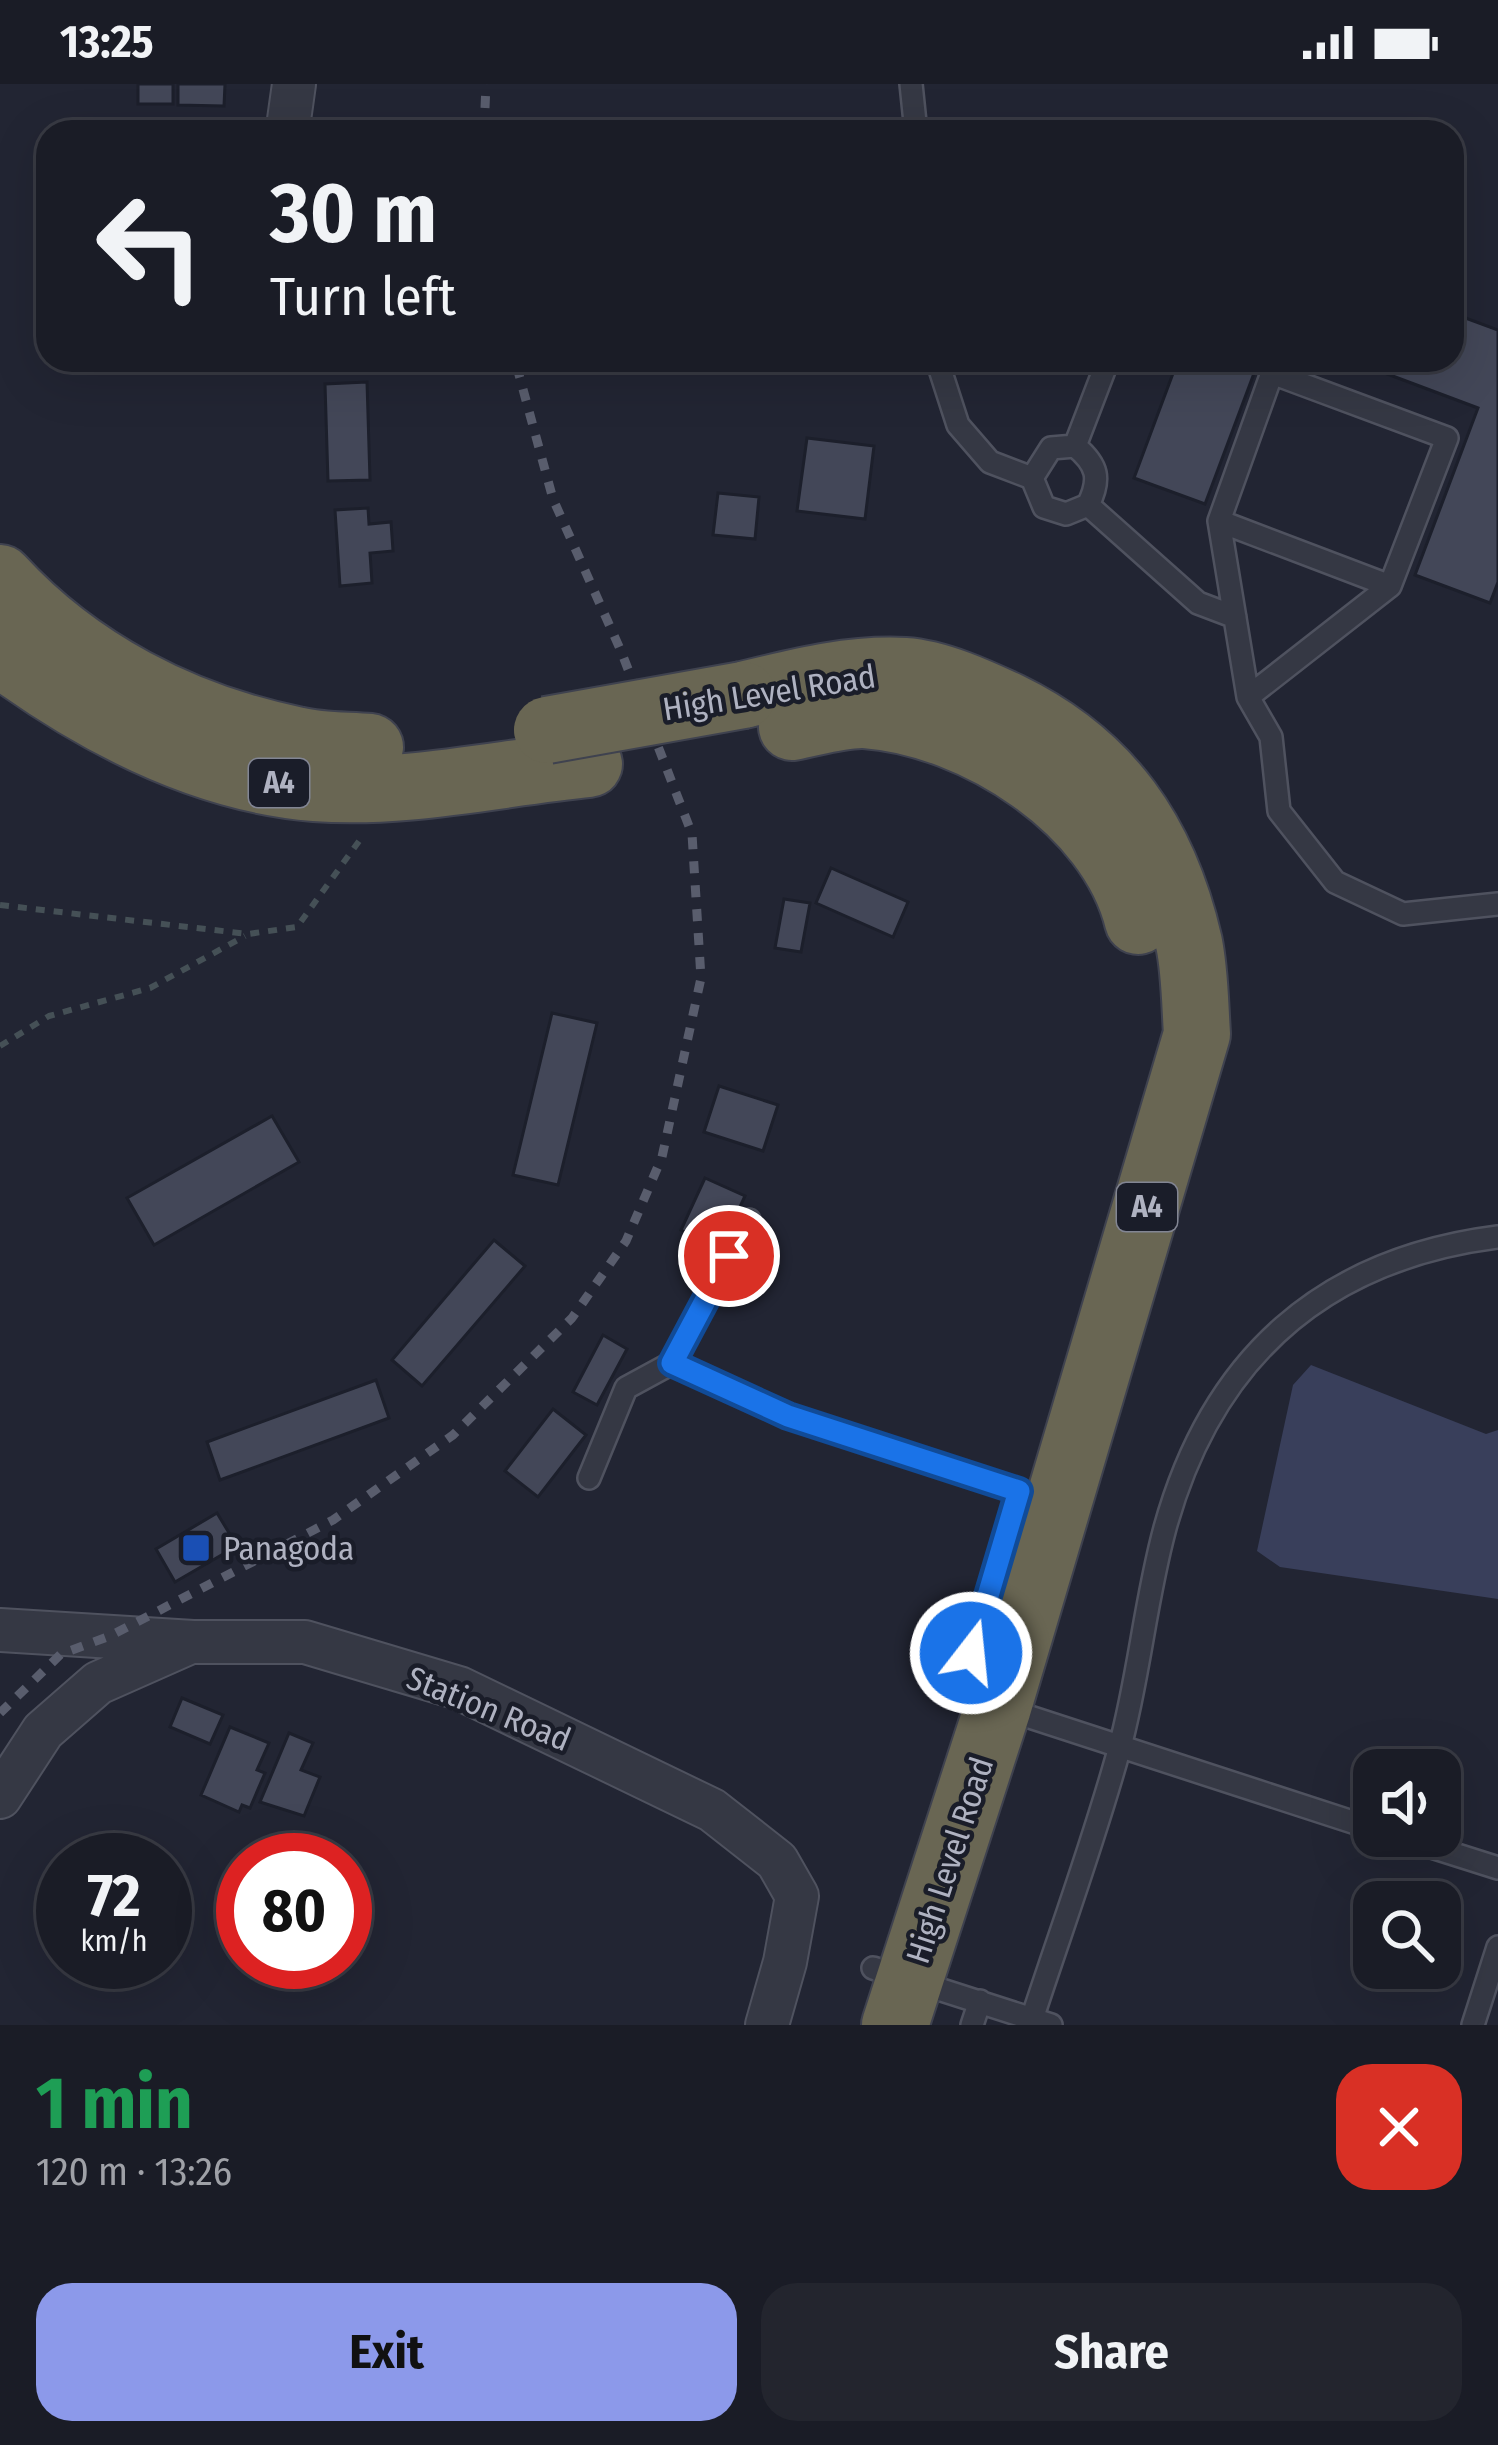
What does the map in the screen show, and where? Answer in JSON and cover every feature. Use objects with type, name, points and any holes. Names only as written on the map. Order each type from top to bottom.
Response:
[{"type":"highway","name":"High Level Road","points":[[0,578],[28,609],[76,647],[129,680],[176,704],[298,741],[392,749],[568,747]]},
{"type":"highway","name":"High Level Road","points":[[0,652],[86,711],[190,760],[258,780],[317,788],[381,787],[747,715],[862,715],[926,728],[976,745],[1034,779],[1107,851],[1135,908],[1155,1030],[1144,1090],[1019,1491],[979,1701]]},
{"type":"highway","name":"High Level Road","points":[[747,715],[831,674],[909,671],[983,694],[1031,717],[1090,756],[1124,793],[1164,862],[1190,945],[1197,1034],[883,2000]]},
{"type":"street","points":[[290,120],[294,84]]},
{"type":"street","name":"Station Road","points":[[0,1630],[193,1642],[305,1642],[459,1688],[712,1810],[777,1861],[797,1896],[767,2025]]},
{"type":"street","points":[[0,1797],[43,1731],[98,1682],[193,1642]]},
{"type":"lane","points":[[911,84],[915,120]]},
{"type":"lane","points":[[941,372],[958,425],[990,462],[1032,478],[1044,507],[1066,514],[1088,506],[1098,484],[1093,461],[1075,446],[1052,448],[1032,478]]},
{"type":"lane","points":[[1075,446],[1103,372]]},
{"type":"lane","points":[[1248,697],[1390,586],[1447,438],[1272,373],[1219,521],[1248,697],[1271,737],[1279,812],[1335,882],[1403,914],[1498,904]]},
{"type":"lane","points":[[1088,506],[1198,603],[1235,617]]},
{"type":"lane","points":[[1219,521],[1390,586]]},
{"type":"lane","points":[[590,1478],[626,1388],[672,1363],[748,1220]]},
{"type":"lane","points":[[883,2000],[980,2001],[1042,2022],[1120,1748],[1165,1528],[1181,1481],[1226,1390],[1254,1355],[1316,1299],[1395,1261],[1498,1237]]},
{"type":"lane","points":[[672,1363],[788,1416],[1019,1491]]},
{"type":"lane","points":[[979,1701],[1353,1821]]},
{"type":"lane","points":[[1461,1856],[1498,1868]]},
{"type":"lane","points":[[1472,2025],[1498,1947]]},
{"type":"lane","points":[[972,2025],[980,2001]]},
{"type":"path","points":[[0,905],[248,934],[297,927],[338,875],[368,826],[381,787]]},
{"type":"path","points":[[0,1046],[49,1016],[150,988],[248,934]]},
{"type":"water","points":[[1311,1365],[1486,1434],[1498,1430],[1498,1599],[1280,1567],[1257,1551],[1293,1385]]},
{"type":"building","points":[[138,84],[173,84],[173,104],[138,104]]},
{"type":"building","points":[[178,84],[225,84],[224,106],[178,105]]},
{"type":"building","points":[[1464,317],[1498,330],[1498,582],[1490,603],[1415,575],[1478,408],[1382,372],[1464,372]]},
{"type":"building","points":[[1174,372],[1254,372],[1205,504],[1134,478]]},
{"type":"building","points":[[367,382],[370,480],[328,481],[325,384]]},
{"type":"building","points":[[807,438],[874,446],[865,519],[797,511]]},
{"type":"building","points":[[718,493],[759,497],[755,539],[713,535]]},
{"type":"building","points":[[368,508],[369,524],[391,522],[393,551],[370,553],[372,583],[340,586],[335,510]]},
{"type":"building","points":[[831,868],[908,902],[893,937],[816,903]]},
{"type":"building","points":[[784,899],[810,903],[801,952],[775,948]]},
{"type":"building","points":[[552,1013],[597,1023],[558,1185],[513,1175]]},
{"type":"building","points":[[719,1086],[778,1105],[763,1151],[704,1132]]},
{"type":"building","points":[[272,1116],[299,1162],[154,1245],[127,1198]]},
{"type":"building","points":[[705,1178],[745,1196],[721,1248],[681,1230]]},
{"type":"building","points":[[494,1240],[525,1266],[422,1386],[392,1360]]},
{"type":"building","points":[[603,1335],[627,1349],[597,1405],[573,1392]]},
{"type":"building","points":[[376,1380],[389,1418],[220,1480],[207,1442]]},
{"type":"building","points":[[553,1409],[586,1435],[538,1497],[505,1471]]},
{"type":"building","name":"Panagoda","points":[[217,1513],[237,1546],[175,1582],[156,1549]]},
{"type":"building","points":[[182,1698],[223,1715],[210,1744],[170,1727]]},
{"type":"building","points":[[230,1727],[269,1743],[257,1770],[265,1773],[250,1808],[242,1805],[239,1812],[201,1795]]},
{"type":"building","points":[[289,1733],[313,1743],[301,1770],[320,1777],[304,1816],[260,1802]]},
{"type":"railway","points":[[484,120],[486,84]]},
{"type":"railway","points":[[0,1713],[61,1654],[110,1636],[333,1520],[453,1435],[572,1318],[626,1241],[662,1157],[701,978],[692,834],[621,651],[553,499],[518,372]]},
{"type":"place","name":"Panagoda","points":[[196,1548]]},
{"type":"route","points":[[729,1256],[672,1363],[788,1416],[1019,1491],[971,1653]]}]
